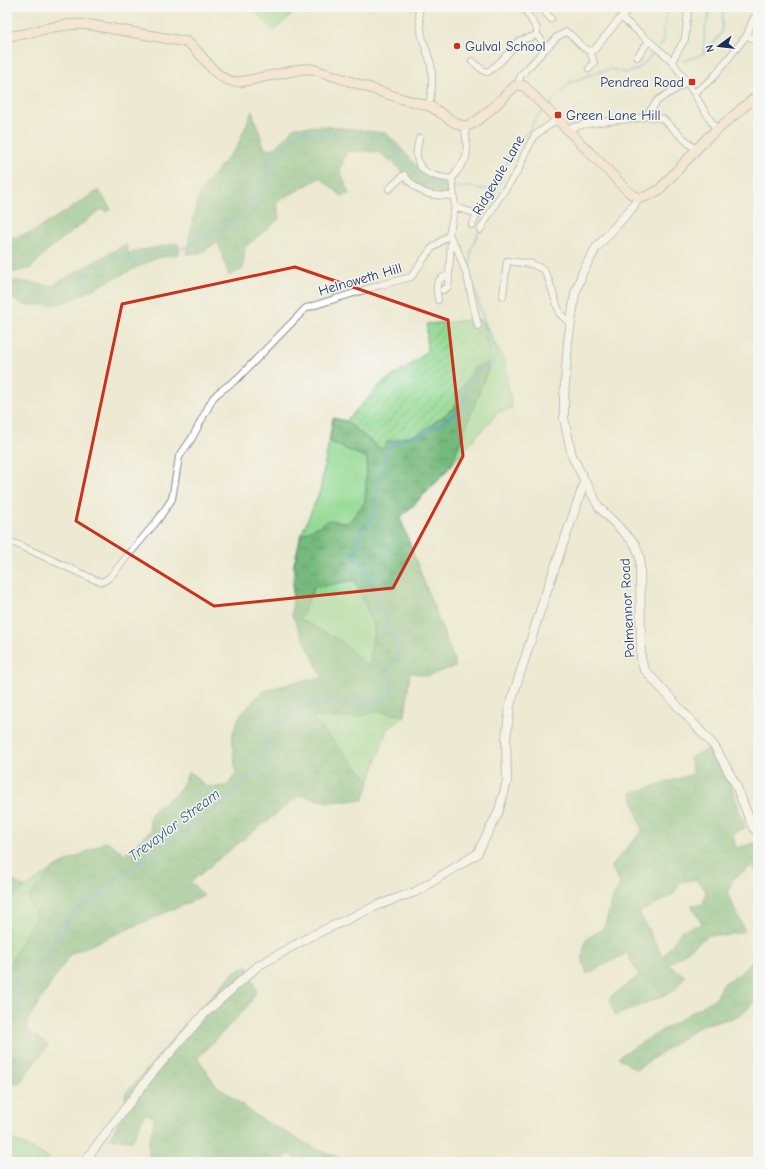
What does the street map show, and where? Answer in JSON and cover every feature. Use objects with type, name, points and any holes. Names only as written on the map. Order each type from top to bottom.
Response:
[{"type":"main road","points":[[7,36],[23,35],[60,26],[78,24],[187,42],[198,51],[216,73],[225,80],[231,82],[240,82],[302,69],[312,69],[402,99],[429,106],[458,125],[465,127],[476,122],[515,86],[524,86],[542,102],[630,194],[638,198],[650,195],[659,190],[696,150],[758,95]]},
{"type":"street","points":[[418,7],[422,37],[431,64],[432,87],[429,106]]},
{"type":"street","points":[[526,7],[527,13],[536,29],[537,35],[547,47]]},
{"type":"street","points":[[541,7],[550,18]]},
{"type":"street","points":[[519,85],[521,75],[557,37],[566,32],[570,34],[584,49],[590,51],[594,50],[621,17],[632,7]]},
{"type":"street","points":[[672,61],[684,39],[688,11]]},
{"type":"street","points":[[621,17],[672,61],[688,82],[716,131]]},
{"type":"street","points":[[694,93],[712,79],[747,34],[753,19],[758,18]]},
{"type":"street","points":[[747,34],[758,42]]},
{"type":"street","points":[[472,61],[484,71],[488,72],[501,61],[519,41],[537,35]]},
{"type":"street","points":[[637,57],[649,41]]},
{"type":"street","points":[[589,69],[594,62],[590,51]]},
{"type":"street","points":[[646,116],[658,100],[688,82]]},
{"type":"street","points":[[567,129],[583,125],[641,118],[646,116],[663,119],[696,150]]},
{"type":"street","name":"Ridgevale Lane","points":[[480,230],[499,198],[518,171],[524,155],[535,136],[558,119]]},
{"type":"street","points":[[443,290],[448,287],[450,237],[455,207],[452,180],[466,158],[467,148],[465,127]]},
{"type":"street","points":[[419,138],[416,156],[419,165],[429,174],[452,180]]},
{"type":"street","points":[[389,189],[404,175],[411,184],[422,192],[435,196],[454,193]]},
{"type":"street","name":"Polmennor Road","points":[[638,198],[632,208],[596,248],[582,271],[575,294],[570,323],[564,418],[572,456],[599,507],[635,544],[640,558],[641,659],[644,669],[715,747],[736,785],[753,828],[758,832]]},
{"type":"street","points":[[455,207],[474,213],[476,217],[472,225]]},
{"type":"street","points":[[450,237],[458,252],[467,276],[478,326]]},
{"type":"street","name":"Helnoweth Hill","points":[[7,544],[10,542],[19,545],[102,582],[109,578],[157,521],[172,499],[179,457],[192,438],[213,398],[218,393],[238,378],[275,342],[295,318],[306,308],[411,277],[431,249],[450,237]]},
{"type":"street","points":[[503,296],[507,261],[532,264],[544,270],[560,314],[570,323]]},
{"type":"street","points":[[438,300],[436,286],[437,282],[449,275]]},
{"type":"street","points":[[84,1162],[153,1072],[204,1014],[258,966],[309,937],[378,905],[415,892],[477,854],[498,813],[507,782],[506,739],[510,705],[544,599],[585,481]]},
{"type":"highlighted area","points":[[295,267],[448,320],[463,456],[393,588],[214,606],[76,521],[122,304]]},
{"type":"green space","points":[[252,7],[292,7],[293,13],[274,31]]},
{"type":"green space","points":[[252,111],[265,149],[275,148],[295,127],[324,126],[386,133],[413,163],[427,175],[448,184],[448,193],[428,190],[413,184],[393,162],[378,152],[347,151],[340,170],[349,194],[342,196],[320,178],[277,202],[279,219],[245,247],[243,269],[229,276],[218,242],[200,253],[186,254],[199,193],[237,147]]},
{"type":"green space","points":[[99,190],[111,209],[106,212],[102,209],[50,248],[31,268],[7,274],[7,238],[33,232]]},
{"type":"green space","points":[[178,243],[179,254],[156,258],[67,302],[51,305],[24,305],[11,298],[7,300],[7,284],[16,281],[52,286],[126,244],[128,253]]},
{"type":"green space","points":[[481,319],[504,360],[512,408],[498,412],[435,484],[400,518],[456,666],[427,676],[410,672],[405,716],[387,729],[363,800],[328,802],[300,795],[191,882],[204,896],[70,954],[27,1021],[28,1031],[48,1045],[19,1083],[7,1084],[7,898],[12,897],[53,869],[107,841],[125,854],[151,830],[150,822],[153,811],[177,793],[189,771],[206,787],[227,786],[236,774],[232,735],[239,717],[262,692],[295,682],[323,678],[292,615],[294,564],[301,535],[320,491],[333,418],[346,421],[381,448],[459,392],[490,353]]},
{"type":"green space","points":[[481,319],[490,354],[487,363],[474,368],[459,392],[455,407],[420,433],[387,442],[382,450],[346,421],[382,383],[412,364],[427,351],[427,324]]},
{"type":"green space","points":[[487,363],[489,367],[451,465],[435,484],[400,518],[456,666],[427,676],[410,672],[405,716],[378,711],[357,717],[312,717],[370,781],[363,800],[328,802],[300,795],[191,882],[204,896],[70,954],[27,1021],[28,1031],[48,1045],[19,1083],[7,1084],[7,968],[36,916],[28,898],[53,869],[107,841],[125,854],[151,830],[150,822],[153,811],[177,793],[189,771],[206,787],[227,786],[236,774],[232,735],[239,717],[262,692],[295,682],[323,678],[292,615],[294,564],[301,535],[330,520],[348,523],[365,502],[367,458],[330,442],[333,418],[346,421],[382,450],[387,442],[420,433],[455,407],[459,392],[474,368]],"holes":[[[354,580],[374,627],[369,667],[341,641],[300,619],[314,588]]]},
{"type":"green space","points":[[710,748],[731,784],[745,828],[733,833],[736,848],[758,842],[758,876],[753,865],[732,880],[728,894],[745,931],[726,936],[709,935],[668,965],[685,976],[674,991],[615,1016],[609,998],[639,976],[627,953],[587,974],[582,958],[586,939],[604,928],[612,900],[620,884],[611,866],[642,831],[631,793],[693,774],[690,758]],"holes":[[[695,880],[706,891],[703,904],[691,905],[702,924],[682,930],[663,957],[639,913],[674,894],[680,882]]]},
{"type":"green space","points":[[7,877],[26,888],[12,897],[7,898]]},
{"type":"green space","points":[[758,956],[758,996],[746,1011],[738,1017],[702,1025],[636,1070],[618,1057],[717,997],[721,985],[741,973],[750,962]]},
{"type":"green space","points":[[247,966],[257,991],[247,1007],[198,1058],[215,1084],[258,1117],[318,1150],[352,1162],[302,1162],[296,1160],[289,1154],[281,1162],[149,1162],[149,1141],[155,1117],[145,1114],[133,1140],[109,1139],[127,1108],[125,1094],[186,1023],[234,972]]},
{"type":"green space","points":[[7,1137],[50,1158],[47,1162],[7,1162]]},
{"type":"waterway","points":[[659,47],[663,43],[664,39],[663,31],[668,7]]},
{"type":"waterway","points":[[684,61],[703,54],[705,29],[711,7]]},
{"type":"waterway","points":[[703,54],[717,39],[721,32],[724,7]]},
{"type":"waterway","points":[[548,106],[571,82],[610,69],[626,73],[638,69],[657,50]]},
{"type":"waterway","points":[[454,188],[472,187],[490,190],[496,187],[500,182],[514,143],[524,136],[531,128],[535,119],[544,110]]},
{"type":"waterway","points":[[7,290],[11,289],[53,298],[68,295],[85,282],[92,268],[126,255],[135,260],[159,251],[179,250],[222,229],[236,218],[264,187],[270,172],[267,159],[282,152],[294,134],[301,132],[388,139],[406,165],[441,185],[450,187]]},
{"type":"waterway","name":"Trevaylor Stream","points":[[494,202],[496,187]]},
{"type":"waterway","name":"Trevaylor Stream","points":[[7,1036],[23,1002],[17,993],[14,978],[26,982],[75,911],[106,892],[120,872],[132,869],[221,805],[240,785],[259,770],[263,758],[266,735],[263,724],[279,722],[311,705],[375,703],[390,694],[392,681],[386,669],[400,659],[396,648],[400,644],[387,623],[370,576],[354,557],[360,531],[374,518],[376,498],[387,449],[393,443],[423,434],[463,409],[465,393],[477,369],[489,367],[497,354],[492,337],[483,318],[470,272],[471,250],[479,231]]},
{"type":"place","name":"Gulval School","points":[[457,46]]},
{"type":"place","name":"Pendrea Road","points":[[692,82]]},
{"type":"place","name":"Green Lane Hill","points":[[558,115]]}]
